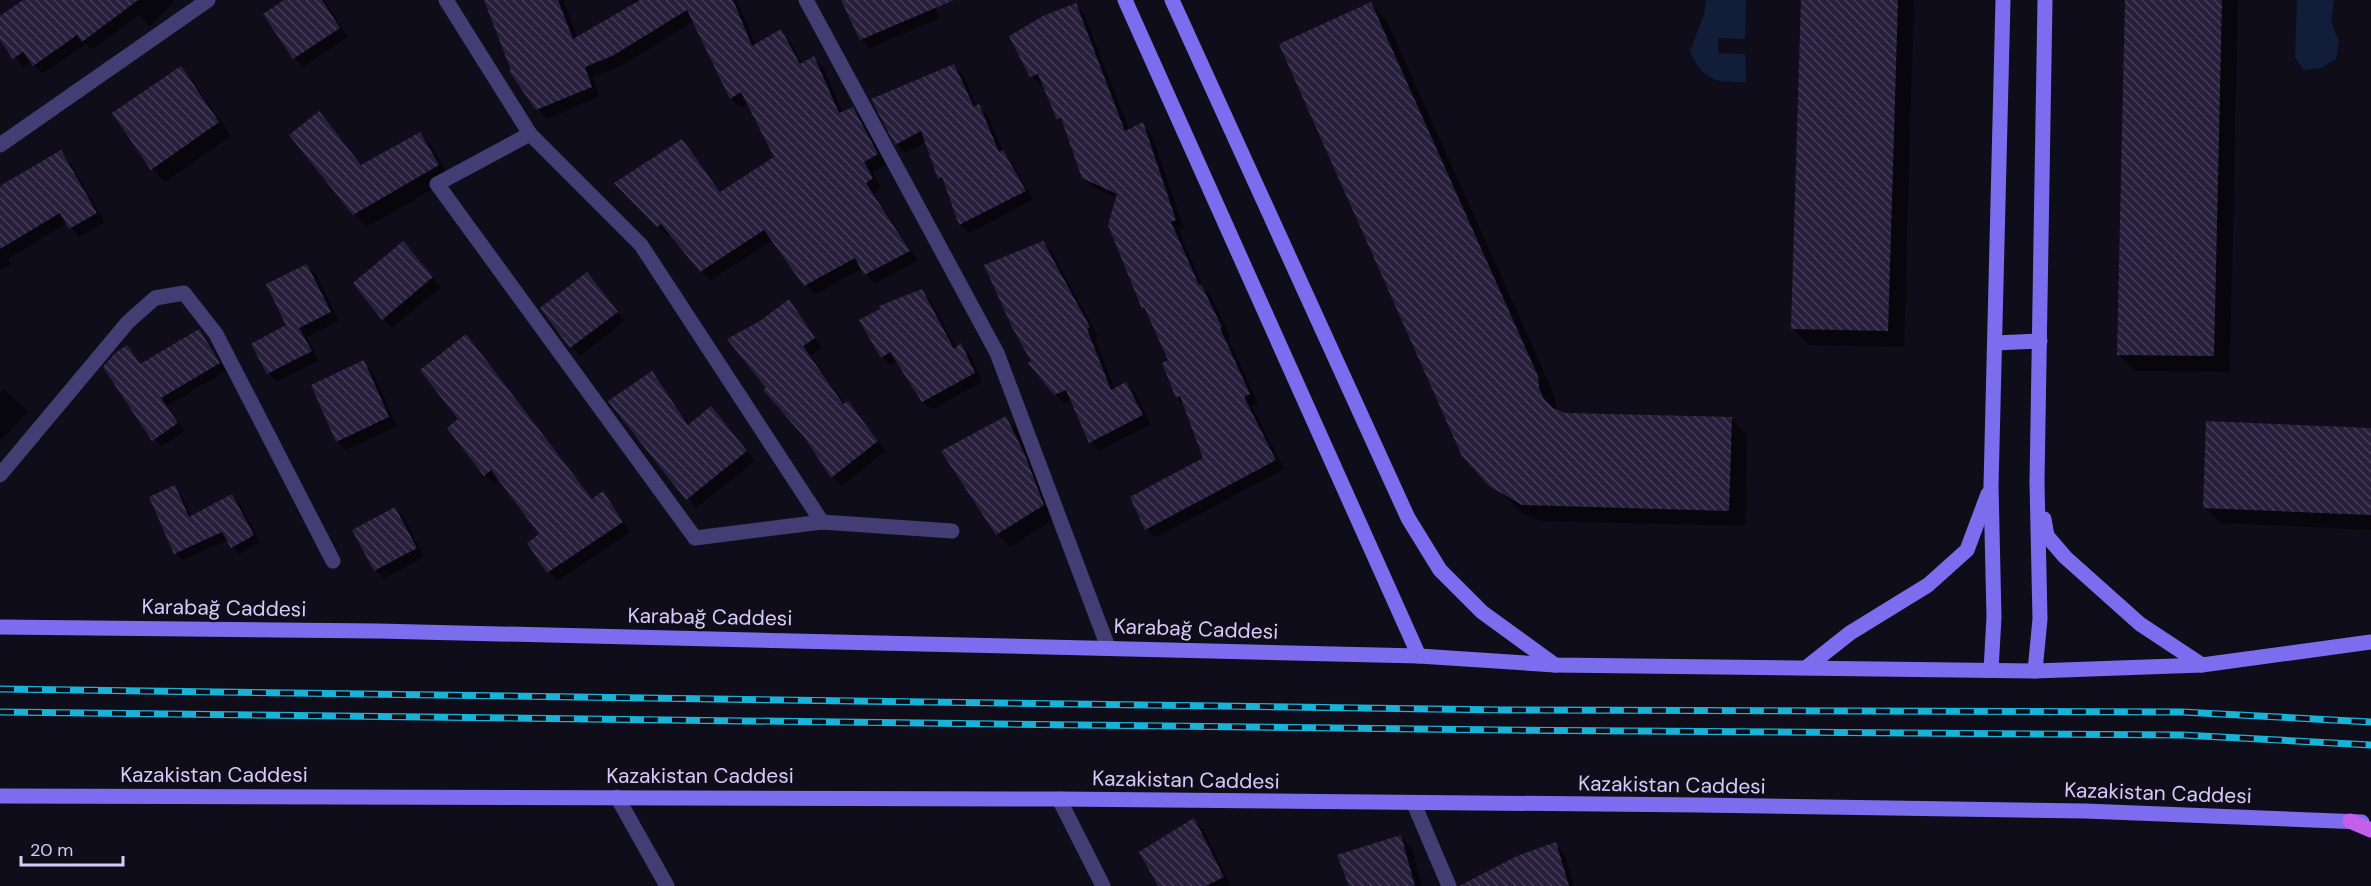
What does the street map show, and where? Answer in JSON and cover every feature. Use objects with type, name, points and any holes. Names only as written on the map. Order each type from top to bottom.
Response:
[{"type":"main road","points":[[1125,0],[1419,656]]},
{"type":"main road","points":[[1172,0],[1408,518],[1440,570],[1482,612],[1555,665]]},
{"type":"main road","points":[[1991,670],[1994,617],[1991,486],[2003,0]]},
{"type":"main road","points":[[2035,671],[2040,619],[2037,482],[2045,0]]},
{"type":"main road","points":[[1995,343],[2040,341]]},
{"type":"main road","points":[[2037,482],[2047,536],[2065,557],[2140,624],[2202,665]]},
{"type":"main road","points":[[1807,667],[1850,633],[1928,585],[1967,550],[1991,486]]},
{"type":"main road","name":"Karabağ Caddesi","points":[[0,627],[378,631],[1107,647],[1419,656],[1555,665],[2035,671],[2202,665],[2371,642]]},
{"type":"main road","name":"Kazakistan Caddesi","points":[[0,796],[1059,799],[2085,811],[2371,823]]},
{"type":"main road","points":[[2350,821],[2371,830]]},
{"type":"street","points":[[0,145],[208,0]]},
{"type":"street","points":[[446,0],[530,134],[641,245],[822,522]]},
{"type":"street","points":[[806,0],[997,353],[1107,647]]},
{"type":"street","points":[[530,134],[437,184],[695,538],[822,522],[952,531]]},
{"type":"street","points":[[0,475],[128,322],[156,298],[184,293],[216,334],[333,561]]},
{"type":"street","points":[[618,797],[667,886]]},
{"type":"street","points":[[1059,799],[1103,886]]},
{"type":"street","points":[[1414,804],[1449,886]]},
{"type":"water","points":[[1706,0],[1746,0],[1745,39],[1718,38],[1718,53],[1745,54],[1746,82],[1726,82],[1711,78],[1700,68],[1690,51],[1704,15]]},
{"type":"water","points":[[2297,0],[2334,0],[2331,21],[2339,42],[2336,59],[2321,68],[2304,70],[2295,58]]},
{"type":"building","points":[[23,0],[138,0],[82,42],[77,35],[33,66],[23,52],[13,59],[0,40],[0,16]]},
{"type":"building","points":[[284,0],[322,0],[340,28],[293,59],[263,14]]},
{"type":"building","points":[[484,0],[558,0],[573,39],[640,0],[733,0],[752,46],[781,29],[800,64],[814,56],[839,113],[853,107],[878,154],[864,162],[873,178],[866,183],[910,251],[864,275],[855,258],[804,286],[764,230],[700,272],[661,224],[657,227],[614,183],[682,139],[720,192],[774,157],[741,92],[730,99],[687,10],[614,55],[585,67],[592,87],[536,110],[509,71],[511,70]]},
{"type":"building","points":[[841,0],[954,0],[860,40]]},
{"type":"building","points":[[1801,0],[1898,0],[1888,331],[1791,329]]},
{"type":"building","points":[[2125,0],[2222,0],[2214,356],[2117,355]]},
{"type":"building","points":[[1371,2],[1538,376],[1539,388],[1544,399],[1553,408],[1565,413],[1732,417],[1729,511],[1522,505],[1489,486],[1462,456],[1279,44]]},
{"type":"building","points":[[1076,3],[1125,131],[1143,122],[1176,220],[1171,222],[1199,285],[1201,284],[1222,327],[1220,328],[1250,394],[1244,397],[1276,460],[1145,530],[1130,497],[1203,458],[1180,396],[1176,398],[1162,363],[1168,360],[1144,307],[1142,309],[1108,225],[1117,194],[1082,178],[1061,118],[1057,120],[1038,74],[1030,77],[1009,36],[1043,16]]},
{"type":"building","points":[[954,64],[974,107],[979,104],[999,152],[1003,150],[1026,191],[959,225],[942,177],[938,179],[921,131],[895,145],[871,99]]},
{"type":"building","points":[[181,66],[219,122],[151,170],[112,113]]},
{"type":"building","points":[[319,111],[361,165],[420,132],[439,165],[353,215],[289,135]]},
{"type":"building","points":[[61,150],[97,213],[69,229],[60,213],[0,249],[0,186]]},
{"type":"building","points":[[403,241],[433,277],[382,320],[353,283]]},
{"type":"building","points":[[1043,241],[1090,327],[1087,329],[1111,390],[1126,382],[1143,415],[1089,443],[1066,390],[1054,395],[1028,363],[1031,361],[1012,327],[984,265]]},
{"type":"building","points":[[307,264],[331,312],[299,328],[312,351],[267,374],[251,344],[286,325],[266,284]]},
{"type":"building","points":[[587,272],[618,312],[570,348],[540,308]]},
{"type":"building","points":[[922,289],[954,349],[961,343],[975,373],[922,402],[890,352],[881,358],[859,320],[880,309],[879,306]]},
{"type":"building","points":[[789,299],[815,338],[803,346],[843,404],[848,401],[878,441],[831,478],[805,438],[763,390],[766,388],[727,339],[760,321]]},
{"type":"building","points":[[199,329],[220,363],[161,398],[178,423],[152,441],[103,367],[115,353],[127,345],[140,364]]},
{"type":"building","points":[[466,334],[592,499],[603,491],[623,522],[547,573],[527,543],[539,534],[491,470],[484,476],[447,428],[458,419],[420,370]]},
{"type":"building","points":[[364,360],[389,417],[336,442],[311,385]]},
{"type":"building","points":[[652,371],[688,425],[711,406],[747,451],[686,500],[608,401]]},
{"type":"building","points":[[1006,416],[1025,455],[1044,505],[996,535],[941,451]]},
{"type":"building","points":[[2206,421],[2371,428],[2371,515],[2203,508]]},
{"type":"building","points":[[175,485],[189,517],[232,494],[254,535],[231,548],[222,532],[174,554],[149,497]]},
{"type":"building","points":[[395,507],[417,548],[374,571],[352,530]]},
{"type":"building","points":[[1194,818],[1224,877],[1206,886],[1158,886],[1139,852]]},
{"type":"building","points":[[1401,835],[1415,886],[1349,886],[1337,855]]},
{"type":"building","points":[[1556,842],[1569,886],[1459,886],[1517,856]]},
{"type":"railway","points":[[0,689],[1504,710],[2182,712],[2371,722]]},
{"type":"railway","points":[[0,712],[1504,730],[2182,735],[2371,745]]}]
